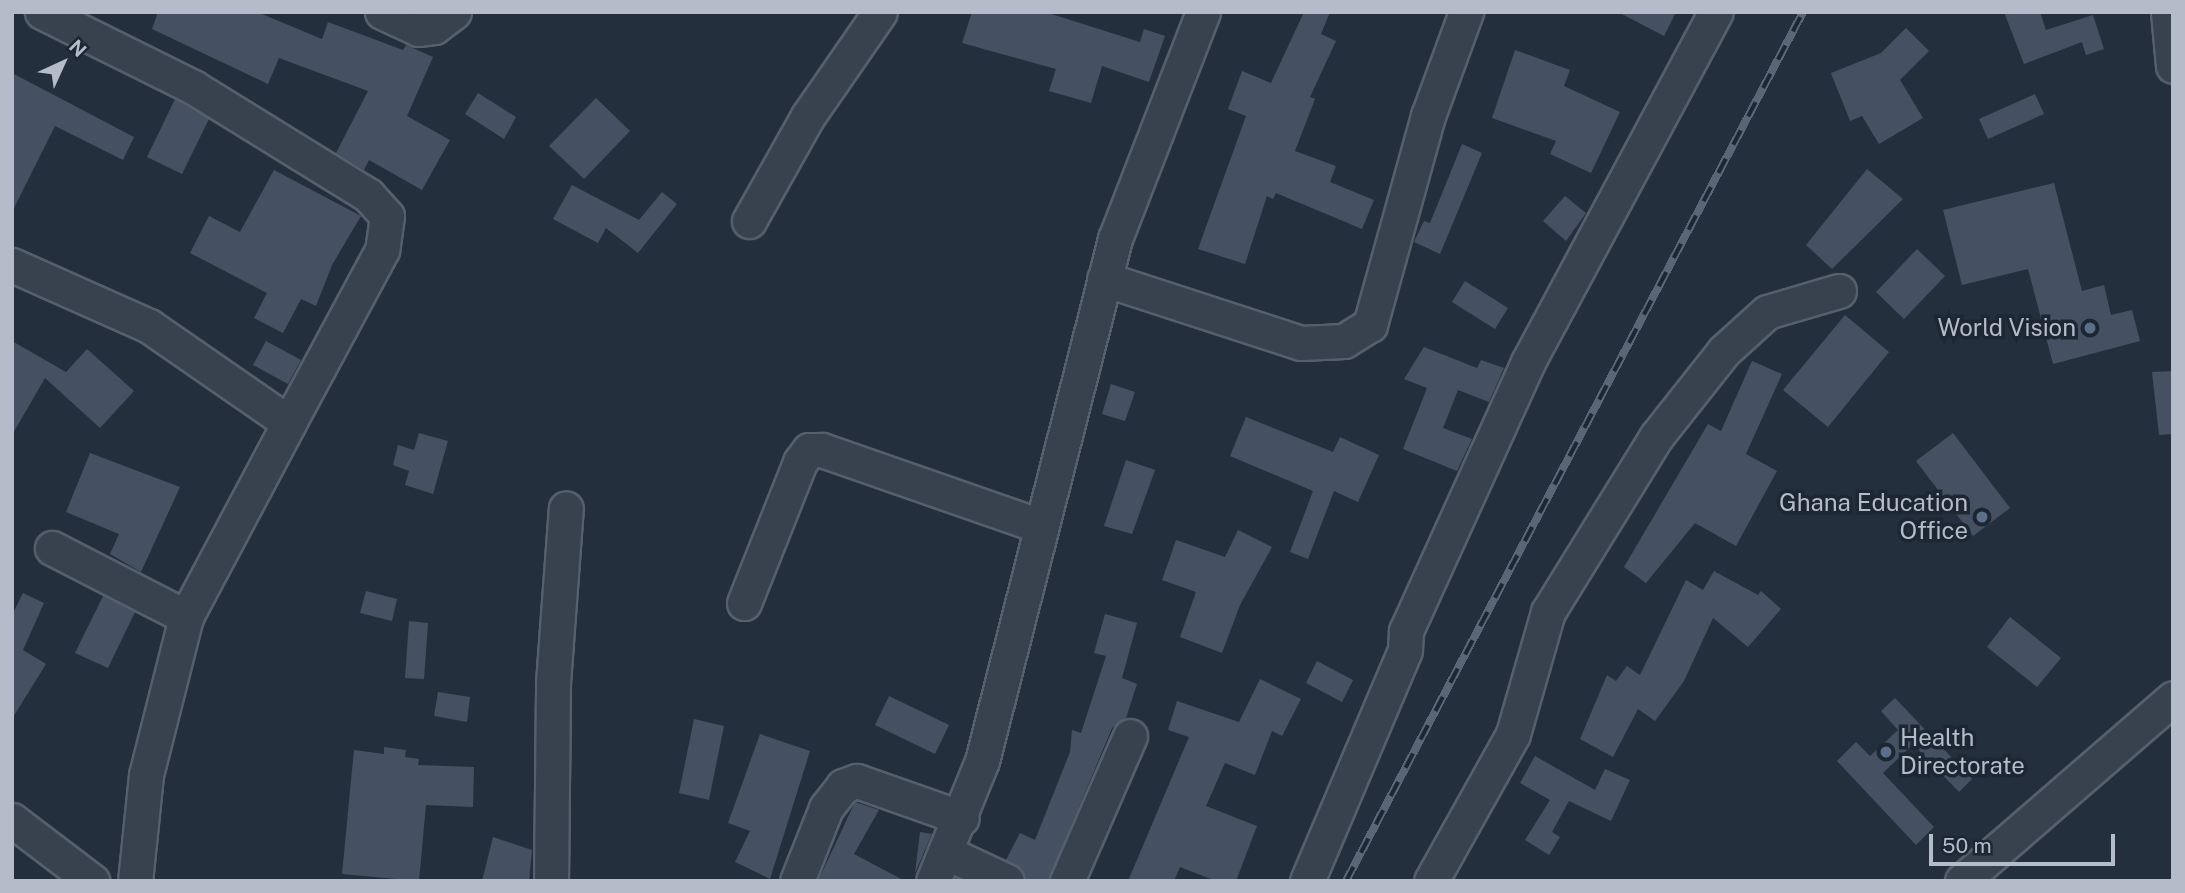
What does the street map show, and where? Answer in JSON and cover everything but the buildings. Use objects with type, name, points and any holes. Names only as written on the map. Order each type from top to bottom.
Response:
[{"type":"street","points":[[42,12],[203,93],[368,195],[387,216],[382,250],[186,617],[146,775],[135,881]]},
{"type":"street","points":[[382,12],[418,29],[434,27],[454,12]]},
{"type":"street","points":[[749,221],[808,116],[880,12]]},
{"type":"street","points":[[1007,881],[939,866],[962,818],[1104,279],[1203,12]]},
{"type":"street","points":[[1104,279],[1301,343],[1344,341],[1370,325],[1428,116],[1466,12]]},
{"type":"street","points":[[1307,881],[1386,699],[1405,650],[1406,631],[1528,362],[1716,12]]},
{"type":"street","points":[[2168,12],[2173,66]]},
{"type":"street","points":[[12,265],[149,326],[289,423]]},
{"type":"street","points":[[1431,881],[1513,734],[1548,612],[1656,437],[1724,351],[1767,312],[1839,291]]},
{"type":"street","points":[[744,603],[800,462],[809,450],[822,450],[1040,526]]},
{"type":"street","points":[[551,881],[553,683],[566,508]]},
{"type":"street","points":[[52,548],[186,617]]},
{"type":"street","points":[[1962,881],[2173,698]]},
{"type":"street","points":[[1067,881],[1130,736]]},
{"type":"street","points":[[797,881],[826,807],[843,786],[857,781],[962,818]]},
{"type":"street","points":[[12,820],[92,881]]},
{"type":"railway","points":[[1346,881],[1803,12]]},
{"type":"place","name":"World Vision","points":[[2090,328]]},
{"type":"place","name":"Ghana Education Office","points":[[1982,517]]},
{"type":"place","name":"Health Directorate","points":[[1886,752]]}]
